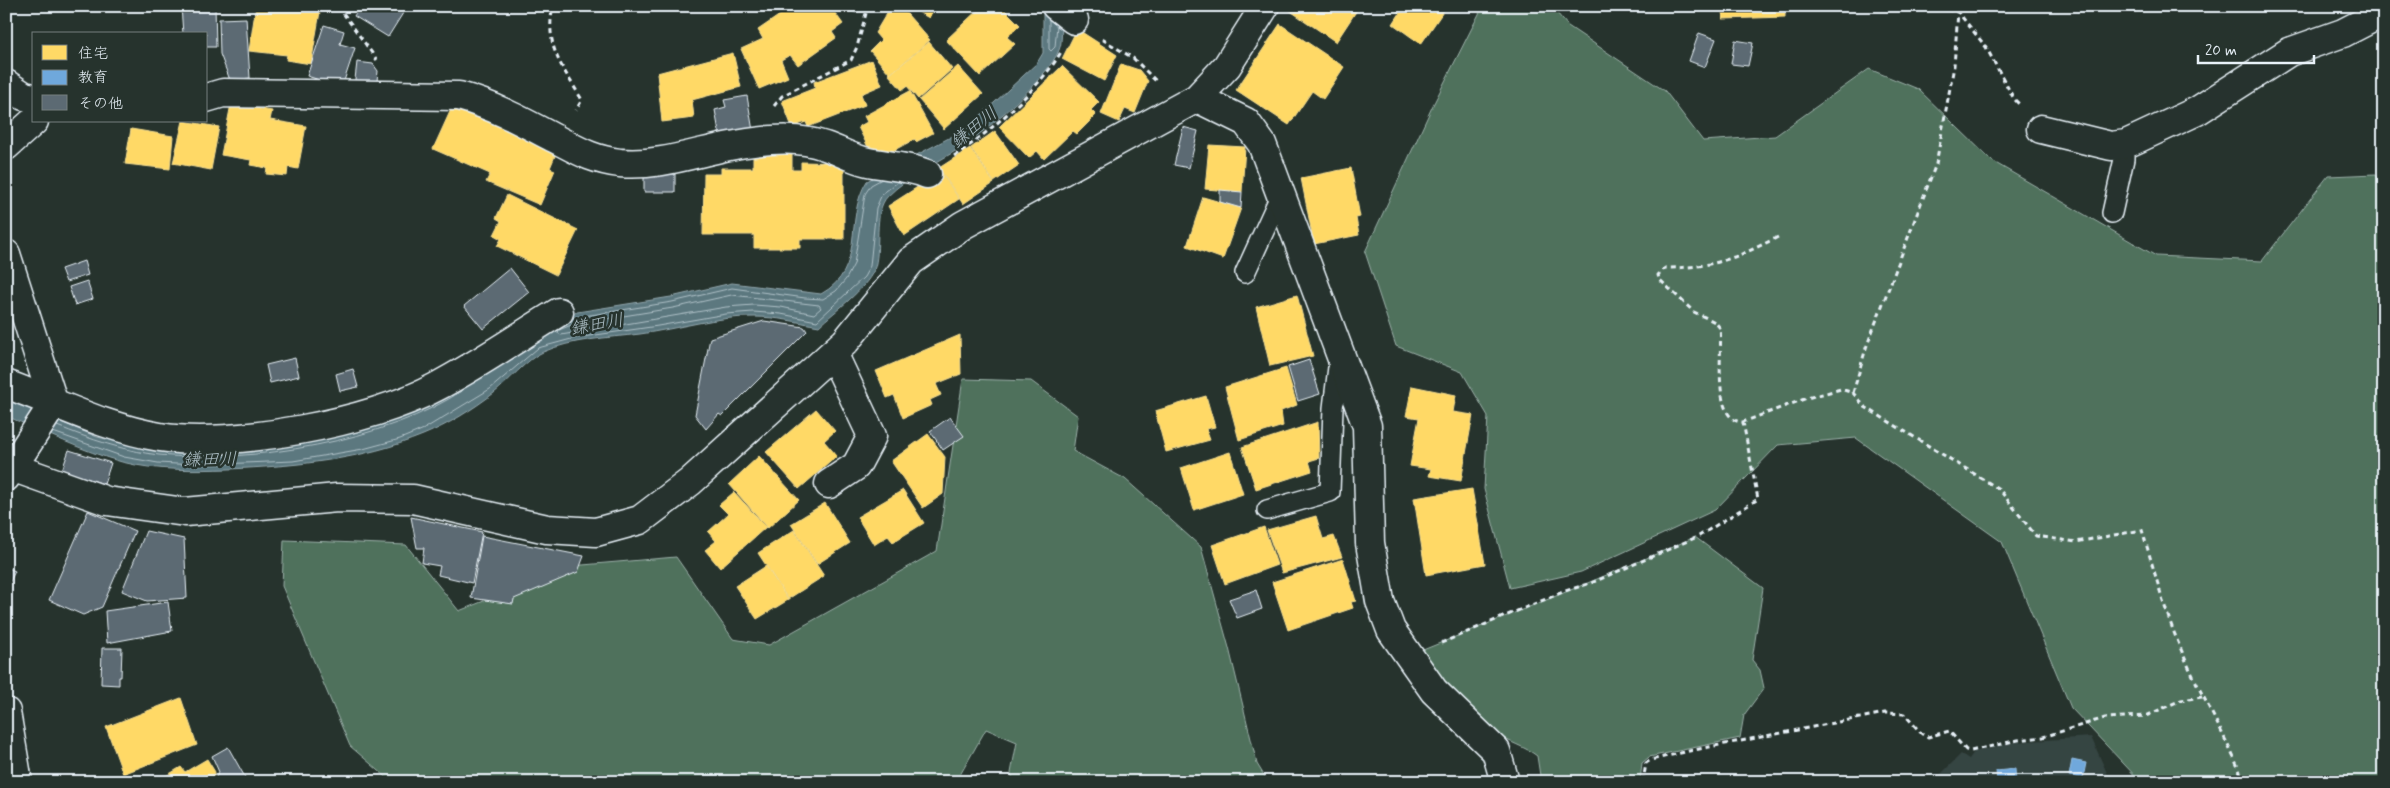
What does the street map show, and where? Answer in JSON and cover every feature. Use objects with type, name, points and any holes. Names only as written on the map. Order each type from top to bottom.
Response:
[{"type":"street","points":[[6,254],[52,405],[35,434],[8,470],[107,501],[185,512],[337,498],[412,500],[547,529],[596,532],[640,520],[690,482],[845,342],[911,261],[963,224],[1197,98],[1227,66],[1265,6]]},
{"type":"street","points":[[2041,129],[2101,144],[2124,145],[2197,111],[2290,52],[2343,33],[2384,12]]},
{"type":"street","points":[[6,84],[24,96],[32,98]]},
{"type":"street","points":[[208,97],[223,92],[460,96],[486,104],[576,152],[621,163],[653,163],[750,143],[779,140],[807,141],[859,160],[917,171]]},
{"type":"street","points":[[1197,98],[1246,122],[1262,144],[1367,426],[1370,543],[1380,600],[1391,630],[1434,691],[1496,751],[1505,782]]},
{"type":"street","points":[[6,146],[33,122]]},
{"type":"street","points":[[6,384],[52,405],[88,418],[160,437],[220,440],[292,431],[375,412],[435,388],[559,312]]},
{"type":"street","points":[[829,484],[856,466],[872,436],[833,353]]},
{"type":"street","points":[[6,712],[18,782]]},
{"type":"lane","points":[[2112,213],[2124,159],[2124,145]]},
{"type":"lane","points":[[1245,274],[1281,194]]},
{"type":"lane","points":[[1267,510],[1330,492],[1333,408],[1340,353]]},
{"type":"path","points":[[338,6],[400,94]]},
{"type":"path","points":[[750,143],[782,96],[850,60],[858,47],[868,6]]},
{"type":"path","points":[[1929,6],[1958,12],[1986,47],[2014,99],[2041,129]]},
{"type":"path","points":[[552,11],[550,26],[552,49],[582,100],[574,114],[595,158]]},
{"type":"path","points":[[1064,12],[1133,58],[1168,92],[1197,98]]},
{"type":"path","points":[[917,171],[975,143],[1051,71],[1063,48],[1064,12]]},
{"type":"path","points":[[1853,393],[1866,348],[1936,164],[1954,66],[1958,12]]},
{"type":"path","points":[[1778,237],[1722,263],[1690,268],[1665,268],[1658,275],[1659,279],[1694,312],[1715,322],[1720,328],[1721,394],[1724,409],[1729,416],[1738,422],[1743,422],[1807,398],[1841,389],[1853,393],[1865,407],[1999,488],[2036,536],[2076,542],[2142,530],[2179,645],[2202,697],[2226,738],[2244,782]]},
{"type":"path","points":[[1434,646],[1565,591],[1591,583],[1699,536],[1758,500],[1743,422]]},
{"type":"path","points":[[1643,782],[1646,763],[1651,760],[1689,750],[1885,713],[1904,714],[1922,734],[1928,737],[1949,731],[1966,750],[1971,751],[2018,740],[2043,737],[2105,718],[2146,716],[2181,700],[2202,697]]},
{"type":"shaded area","points":[[2091,737],[2111,782],[1933,782],[1961,754],[1969,759],[1974,752],[2015,742]]},
{"type":"green space","points":[[1483,6],[1551,6],[1568,26],[1665,91],[1703,141],[1775,136],[1869,69],[1918,89],[1992,161],[2156,256],[2262,261],[2328,176],[2376,174],[2384,192],[2384,782],[2141,782],[2071,708],[2002,542],[1856,438],[1778,445],[1715,510],[1581,572],[1510,588],[1484,489],[1488,416],[1462,372],[1396,346],[1365,252],[1433,105]]},
{"type":"green space","points":[[963,379],[1031,381],[1078,416],[1073,451],[1125,479],[1201,547],[1229,648],[1257,764],[1268,782],[1014,782],[1011,773],[1017,742],[986,729],[956,782],[392,782],[350,746],[282,586],[284,540],[406,545],[459,611],[571,566],[676,557],[733,639],[769,645],[937,551]]},
{"type":"green space","points":[[1695,537],[1763,588],[1752,660],[1760,670],[1764,688],[1744,715],[1740,738],[1649,757],[1642,763],[1640,782],[1541,782],[1537,756],[1496,734],[1475,717],[1446,685],[1423,650],[1593,581]]},
{"type":"water","name":"鎌田川","points":[[1043,6],[1062,28],[1060,48],[1053,62],[1030,89],[985,129],[960,148],[904,182],[888,196],[880,212],[876,262],[870,278],[857,293],[819,326],[771,318],[740,317],[654,332],[566,344],[537,355],[486,399],[432,431],[400,444],[352,456],[303,464],[202,470],[135,465],[92,452],[6,416],[6,390],[40,406],[59,421],[97,437],[158,450],[206,452],[313,442],[376,425],[571,313],[671,297],[732,283],[821,294],[835,284],[844,271],[852,242],[856,211],[867,181],[966,129],[1037,63],[1043,53]]},
{"type":"building: 住宅","points":[[65,6],[165,6],[165,10],[65,9]]},
{"type":"building: 住宅","points":[[256,6],[321,6],[311,64],[286,60],[287,55],[249,51]]},
{"type":"building: 住宅","points":[[793,6],[830,6],[843,24],[832,32],[836,38],[798,65],[790,55],[781,60],[788,77],[759,89],[741,49],[763,39],[758,30]]},
{"type":"building: 住宅","points":[[891,6],[900,6],[930,40],[890,74],[870,51],[881,40],[875,33]]},
{"type":"building: 住宅","points":[[907,6],[935,6],[929,18]]},
{"type":"building: 住宅","points":[[982,6],[1001,6],[1020,25],[1007,37],[1015,44],[980,76],[946,40]]},
{"type":"building: 住宅","points":[[1291,6],[1353,6],[1357,10],[1336,42],[1289,10]]},
{"type":"building: 住宅","points":[[1389,6],[1447,6],[1421,44],[1393,24],[1400,13]]},
{"type":"building: 住宅","points":[[1723,6],[1785,6],[1785,17],[1723,19]]},
{"type":"building: 住宅","points":[[1280,24],[1344,67],[1323,99],[1312,91],[1289,125],[1236,90]]},
{"type":"building: 住宅","points":[[1077,29],[1117,55],[1104,81],[1062,59]]},
{"type":"building: 住宅","points":[[929,42],[952,69],[918,99],[907,86],[902,90],[889,75]]},
{"type":"building: 住宅","points":[[733,53],[741,87],[692,100],[694,118],[662,122],[657,73]]},
{"type":"building: 住宅","points":[[872,60],[882,85],[861,94],[865,105],[808,127],[806,122],[792,127],[782,101],[815,88],[814,82]]},
{"type":"building: 住宅","points":[[1121,64],[1139,70],[1148,81],[1135,113],[1125,109],[1119,122],[1101,114]]},
{"type":"building: 住宅","points":[[958,66],[983,94],[944,129],[919,100]]},
{"type":"building: 住宅","points":[[1062,66],[1099,102],[1091,110],[1096,115],[1077,134],[1073,131],[1044,159],[1037,151],[1029,158],[999,127]]},
{"type":"building: 住宅","points":[[910,91],[933,133],[916,142],[915,139],[885,155],[881,149],[871,153],[858,127],[867,122],[864,116]]},
{"type":"building: 住宅","points":[[231,104],[272,111],[270,120],[306,126],[298,169],[288,167],[287,176],[266,174],[267,168],[250,165],[251,160],[221,155]]},
{"type":"building: 住宅","points":[[453,105],[557,151],[550,168],[555,170],[540,205],[486,182],[490,174],[433,149]]},
{"type":"building: 住宅","points":[[183,122],[219,127],[211,170],[173,163]]},
{"type":"building: 住宅","points":[[131,129],[173,136],[170,169],[125,164]]},
{"type":"building: 住宅","points":[[995,131],[1019,165],[994,182],[971,148]]},
{"type":"building: 住宅","points":[[1209,145],[1245,147],[1242,192],[1205,189]]},
{"type":"building: 住宅","points":[[970,148],[994,183],[963,204],[939,168]]},
{"type":"building: 住宅","points":[[753,153],[792,153],[792,170],[801,170],[801,162],[844,163],[844,239],[800,239],[800,248],[754,248],[754,235],[703,235],[704,174],[721,174],[721,168],[753,168]]},
{"type":"building: 住宅","points":[[1351,168],[1360,217],[1356,218],[1359,235],[1314,244],[1301,178]]},
{"type":"building: 住宅","points":[[941,172],[959,199],[904,236],[888,206]]},
{"type":"building: 住宅","points":[[507,195],[578,230],[556,275],[497,246],[501,239],[494,235],[501,221],[496,218]]},
{"type":"building: 住宅","points":[[1203,197],[1241,208],[1223,259],[1187,246]]},
{"type":"building: 住宅","points":[[1297,295],[1313,356],[1270,366],[1256,307]]},
{"type":"building: 住宅","points":[[960,335],[961,374],[936,384],[941,395],[930,400],[932,405],[903,418],[894,395],[887,398],[876,371]]},
{"type":"building: 住宅","points":[[1286,368],[1297,405],[1281,411],[1283,426],[1239,440],[1225,387]]},
{"type":"building: 住宅","points":[[1412,386],[1456,395],[1453,412],[1473,415],[1461,481],[1429,476],[1431,469],[1410,466],[1419,418],[1406,416]]},
{"type":"building: 住宅","points":[[1206,396],[1215,427],[1206,429],[1210,440],[1166,452],[1155,411]]},
{"type":"building: 住宅","points":[[816,409],[835,431],[824,441],[837,456],[799,489],[766,452]]},
{"type":"building: 住宅","points":[[1318,422],[1319,458],[1309,461],[1312,471],[1256,489],[1242,447]]},
{"type":"building: 住宅","points":[[928,434],[945,457],[943,494],[923,508],[891,461]]},
{"type":"building: 住宅","points":[[1230,452],[1243,494],[1194,510],[1181,468]]},
{"type":"building: 住宅","points":[[759,456],[799,500],[768,528],[729,484]]},
{"type":"building: 住宅","points":[[1472,489],[1485,564],[1426,575],[1414,498]]},
{"type":"building: 住宅","points":[[903,490],[924,523],[893,542],[888,536],[874,545],[857,517]]},
{"type":"building: 住宅","points":[[734,492],[766,527],[720,568],[705,550],[716,541],[708,532],[728,514],[719,505]]},
{"type":"building: 住宅","points":[[825,503],[850,543],[817,564],[791,524]]},
{"type":"building: 住宅","points":[[1316,516],[1323,539],[1334,536],[1342,557],[1282,573],[1267,530]]},
{"type":"building: 住宅","points":[[1264,527],[1277,565],[1225,584],[1212,545]]},
{"type":"building: 住宅","points":[[794,530],[824,576],[788,599],[758,553]]},
{"type":"building: 住宅","points":[[1343,559],[1356,601],[1351,602],[1353,608],[1288,630],[1272,582]]},
{"type":"building: 住宅","points":[[766,566],[788,600],[757,619],[735,586]]},
{"type":"building: 住宅","points":[[181,698],[197,745],[123,774],[106,727]]},
{"type":"building: 住宅","points":[[207,759],[215,772],[211,782],[156,782],[181,767],[185,772]]},
{"type":"building: 教育","points":[[2072,760],[2086,763],[2083,778],[2069,776]]},
{"type":"building: 教育","points":[[2015,769],[2016,782],[1997,782],[1996,771]]},
{"type":"building: その他","points":[[181,6],[215,6],[216,47],[208,47],[208,32],[183,32]]},
{"type":"building: その他","points":[[360,6],[392,6],[403,13],[388,37],[354,16]]},
{"type":"building: その他","points":[[839,6],[859,6],[856,13]]},
{"type":"building: その他","points":[[246,18],[250,78],[230,80],[220,54],[219,19]]},
{"type":"building: その他","points":[[324,25],[344,31],[340,44],[355,48],[342,87],[307,76]]},
{"type":"building: その他","points":[[1699,33],[1716,39],[1705,67],[1689,61]]},
{"type":"building: その他","points":[[1735,40],[1753,43],[1748,66],[1731,64]]},
{"type":"building: その他","points":[[357,62],[373,64],[378,71],[376,91],[354,88]]},
{"type":"building: その他","points":[[747,96],[753,131],[720,137],[715,110],[726,107],[724,100]]},
{"type":"building: その他","points":[[1183,127],[1198,131],[1189,168],[1174,165]]},
{"type":"building: その他","points":[[644,174],[675,174],[675,192],[644,192]]},
{"type":"building: その他","points":[[1220,190],[1242,192],[1241,208],[1220,202]]},
{"type":"building: その他","points":[[84,261],[88,275],[66,282],[61,269]]},
{"type":"building: その他","points":[[510,268],[529,292],[483,329],[464,306]]},
{"type":"building: その他","points":[[87,281],[93,299],[75,305],[69,287]]},
{"type":"building: その他","points":[[764,321],[804,327],[807,331],[722,416],[719,414],[706,429],[695,415],[710,338]]},
{"type":"building: その他","points":[[295,358],[299,376],[270,383],[266,365]]},
{"type":"building: その他","points":[[1309,360],[1320,394],[1298,401],[1288,367]]},
{"type":"building: その他","points":[[353,369],[358,387],[340,391],[336,374]]},
{"type":"building: その他","points":[[950,417],[964,436],[943,450],[930,431]]},
{"type":"building: その他","points":[[69,450],[111,463],[104,484],[62,470]]},
{"type":"building: その他","points":[[88,511],[135,531],[102,607],[83,615],[49,600]]},
{"type":"building: その他","points":[[411,517],[482,532],[472,583],[438,575],[440,566],[422,563],[424,548],[417,548]]},
{"type":"building: その他","points":[[146,531],[184,539],[187,598],[147,601],[122,591]]},
{"type":"building: その他","points":[[482,536],[584,556],[578,572],[514,599],[513,604],[471,598]]},
{"type":"building: その他","points":[[6,567],[15,571],[6,590]]},
{"type":"building: その他","points":[[1256,590],[1262,609],[1237,618],[1229,599]]},
{"type":"building: その他","points":[[168,602],[172,631],[107,643],[105,611]]},
{"type":"building: その他","points":[[102,648],[122,648],[119,685],[101,684]]},
{"type":"building: その他","points":[[228,747],[246,779],[241,782],[213,782],[219,772],[212,756]]}]
